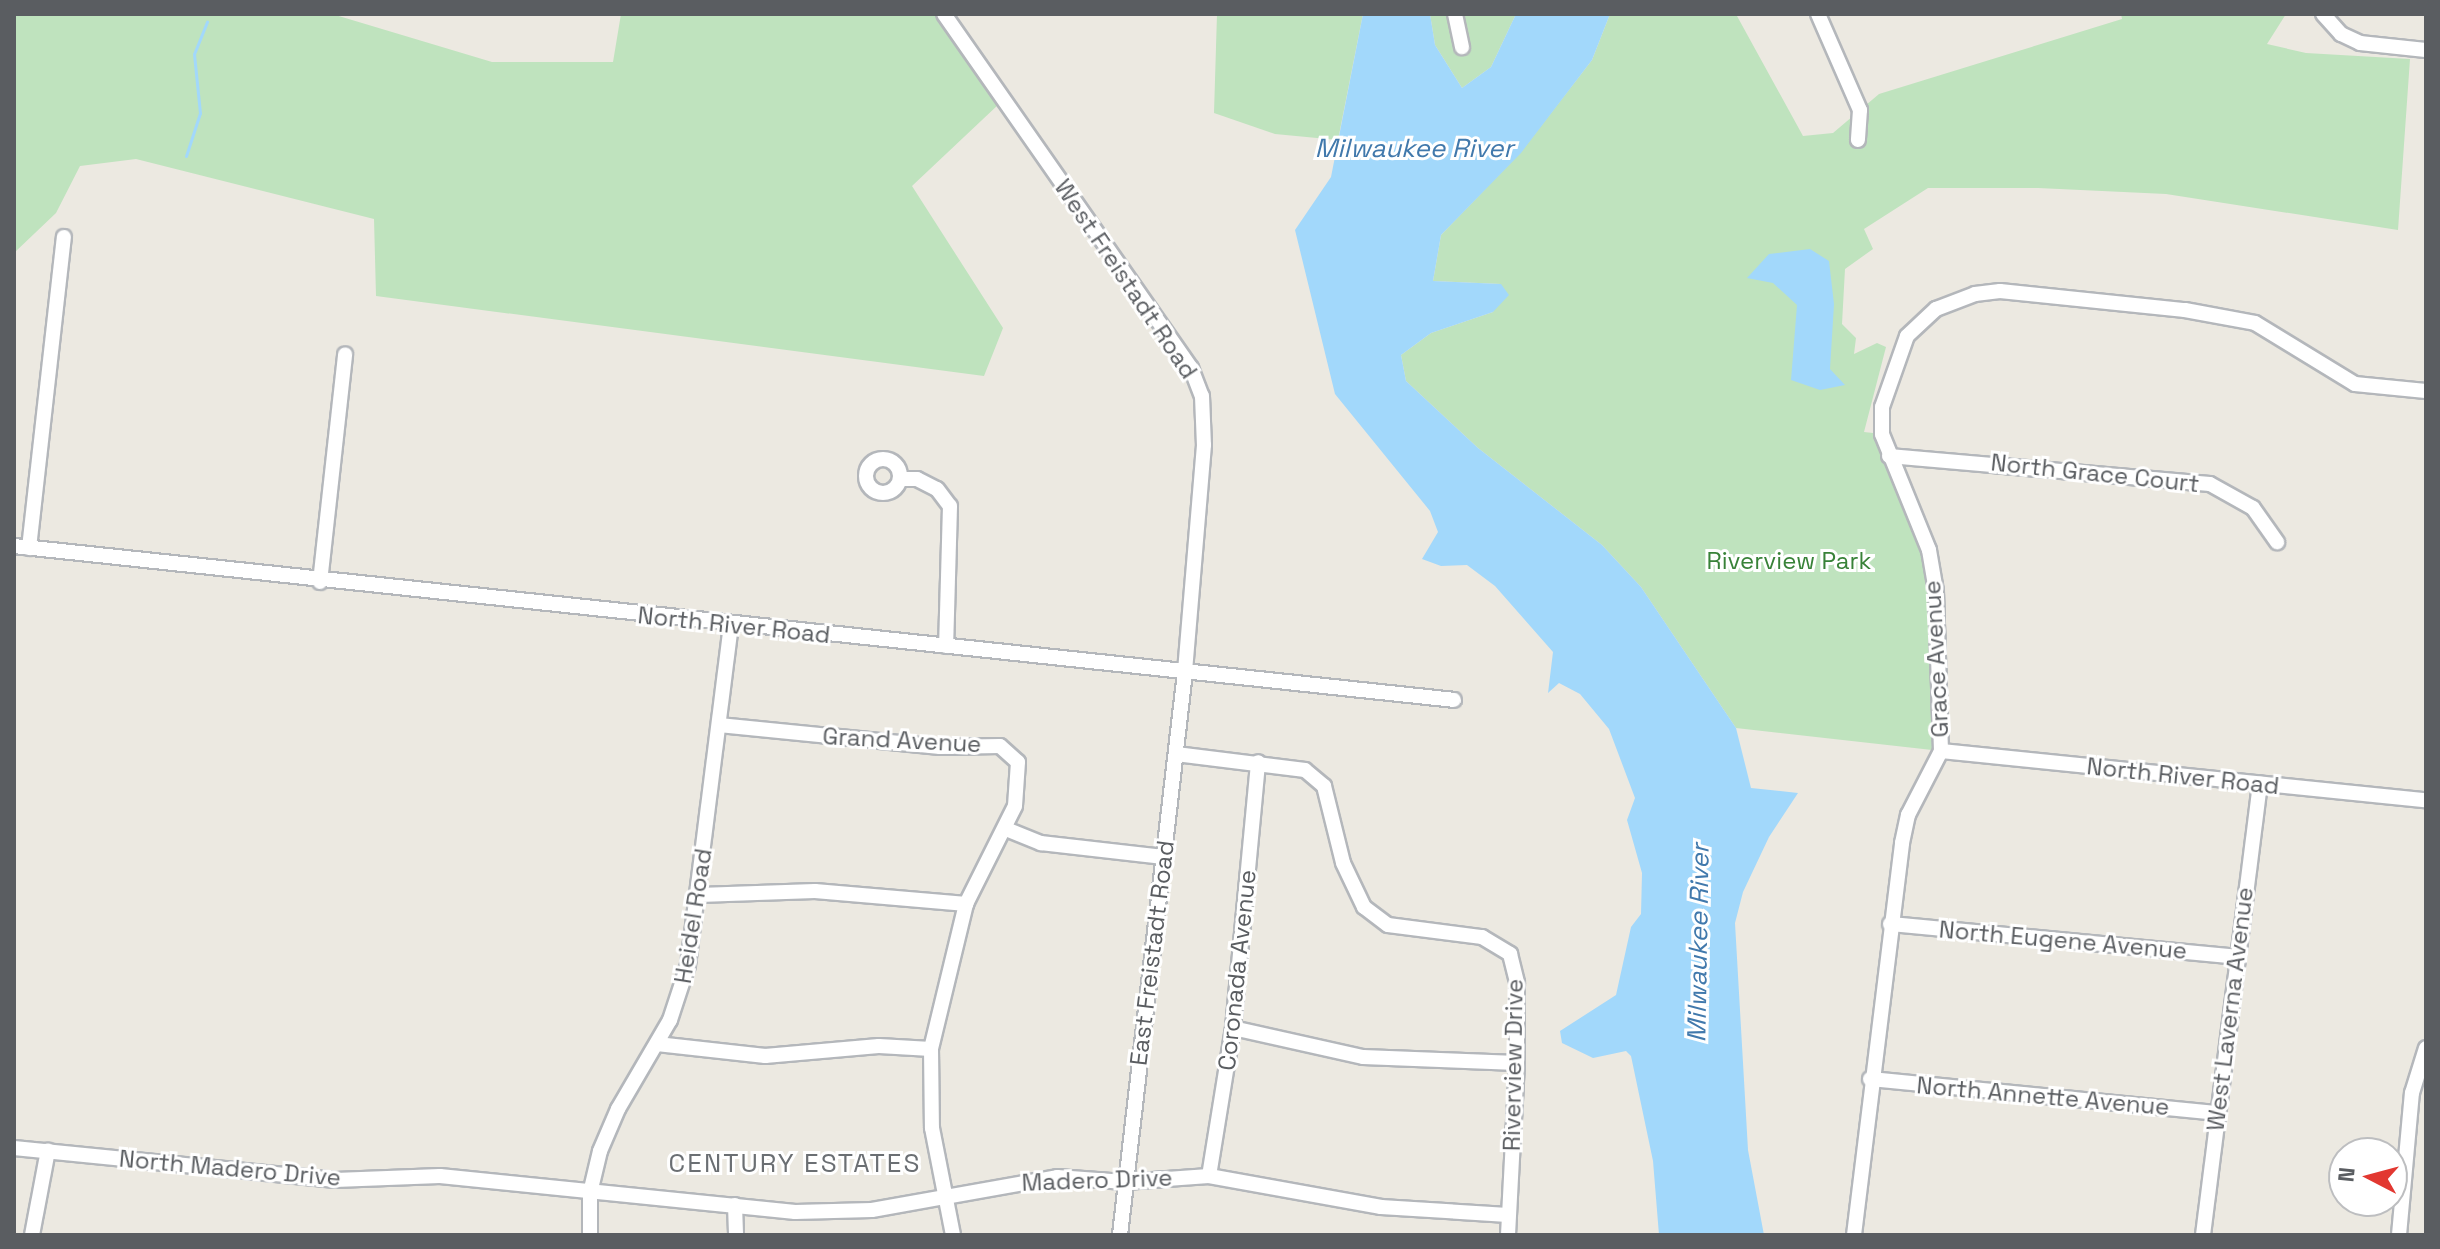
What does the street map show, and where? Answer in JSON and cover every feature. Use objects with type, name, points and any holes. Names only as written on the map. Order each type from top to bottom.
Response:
[{"type":"street","name":"West Freistadt Road","points":[[944,14],[1191,368],[1202,396],[1204,445],[1185,672]]},
{"type":"street","points":[[1455,14],[1462,47]]},
{"type":"street","points":[[1819,14],[1858,106],[1863,128],[1858,140]]},
{"type":"street","points":[[2324,17],[2360,43],[2426,50]]},
{"type":"street","points":[[22,547],[64,237]]},
{"type":"street","name":"Grace Avenue","points":[[1854,1235],[1870,1079],[1908,815],[1941,751],[1936,591],[1929,550],[1882,434],[1882,407],[1907,336],[1936,309],[1975,294],[2000,291],[2239,318],[2268,329],[2355,384],[2426,391]]},
{"type":"street","points":[[320,582],[345,354]]},
{"type":"street","name":"North Grace Court","points":[[1889,456],[2210,484],[2253,508],[2277,542]]},
{"type":"street","points":[[900,479],[917,479],[937,489],[950,506],[946,646]]},
{"type":"street","name":"North River Road","points":[[22,547],[320,582],[1454,700]]},
{"type":"street","name":"Heidel Road","points":[[590,1235],[590,1193],[618,1109],[657,1044],[684,982],[699,895],[731,625]]},
{"type":"street","name":"East Freistadt Road","points":[[1120,1235],[1185,672]]},
{"type":"street","name":"Grand Avenue","points":[[719,725],[940,747],[1000,746],[1013,755],[1020,775],[1006,829],[966,904],[931,1049],[932,1128],[953,1235]]},
{"type":"street","name":"North River Road","points":[[1941,751],[2426,800]]},
{"type":"street","name":"Riverview Drive","points":[[1176,754],[1305,770],[1324,786],[1351,884],[1376,917],[1415,932],[1482,937],[1510,954],[1517,983],[1517,1063],[1508,1235]]},
{"type":"street","name":"Coronada Avenue","points":[[1209,1176],[1233,1028],[1258,762]]},
{"type":"street","name":"West Laverna Avenue","points":[[2203,1235],[2260,784]]},
{"type":"street","points":[[1006,829],[1041,843],[1163,857]]},
{"type":"street","points":[[699,895],[828,892],[966,904]]},
{"type":"street","name":"North Eugene Avenue","points":[[1890,924],[2237,957]]},
{"type":"street","points":[[1233,1028],[1363,1057],[1517,1063]]},
{"type":"street","points":[[657,1044],[765,1056],[879,1046],[931,1049]]},
{"type":"street","points":[[2399,1235],[2412,1093],[2426,1048]]},
{"type":"street","name":"North Annette Avenue","points":[[1870,1079],[2216,1113]]},
{"type":"street","name":"North Madero Drive","points":[[14,1148],[335,1180],[440,1176],[590,1193]]},
{"type":"street","points":[[32,1235],[48,1150]]},
{"type":"street","name":"Madero Drive","points":[[590,1193],[795,1212],[872,1210],[1057,1177],[1125,1182],[1209,1176],[1381,1207],[1508,1215]]},
{"type":"street","points":[[735,1205],[736,1235]]},
{"type":"green space","points":[[14,14],[332,14],[492,62],[613,62],[621,14],[944,14],[999,104],[912,186],[1003,328],[984,376],[376,296],[374,219],[136,159],[80,166],[56,213],[14,253]]},
{"type":"green space","points":[[1217,14],[1363,14],[1338,140],[1275,134],[1214,113]]},
{"type":"green space","points":[[1430,14],[1516,14],[1491,67],[1462,88],[1435,45]]},
{"type":"green space","name":"Riverview Park","points":[[1610,14],[1737,16],[1803,136],[1833,133],[1879,94],[2122,19],[2121,14],[2286,14],[2267,44],[2306,53],[2410,59],[2398,230],[2166,194],[2038,188],[1928,188],[1864,229],[1873,249],[1845,269],[1842,324],[1856,338],[1854,354],[1877,343],[1886,347],[1864,432],[1882,434],[1929,550],[1941,751],[1736,728],[1641,587],[1602,545],[1478,448],[1406,381],[1401,355],[1431,333],[1493,312],[1501,284],[1433,281],[1441,235],[1521,152],[1592,60]]},
{"type":"water","name":"Milwaukee River","points":[[1363,14],[1430,14],[1435,45],[1462,88],[1491,67],[1516,14],[1610,14],[1592,60],[1521,153],[1441,235],[1433,281],[1501,284],[1509,295],[1493,312],[1431,333],[1401,355],[1406,381],[1478,448],[1602,545],[1641,587],[1736,728],[1751,788],[1798,793],[1769,837],[1743,892],[1735,923],[1748,1150],[1764,1235],[1659,1235],[1653,1161],[1631,1056],[1626,1051],[1593,1058],[1562,1043],[1560,1031],[1616,995],[1631,927],[1641,914],[1642,873],[1627,820],[1635,798],[1609,729],[1580,694],[1559,683],[1548,693],[1553,652],[1495,586],[1467,565],[1441,566],[1422,559],[1438,532],[1430,511],[1335,394],[1295,230],[1331,177]]},
{"type":"water","points":[[1810,249],[1829,261],[1834,304],[1830,369],[1845,385],[1820,390],[1791,380],[1797,305],[1773,283],[1747,278],[1769,254]]},
{"type":"waterway","points":[[186,156],[200,113],[194,54],[207,22]]},
{"type":"district","name":"CENTURY ESTATES","points":[[795,1164]]}]
